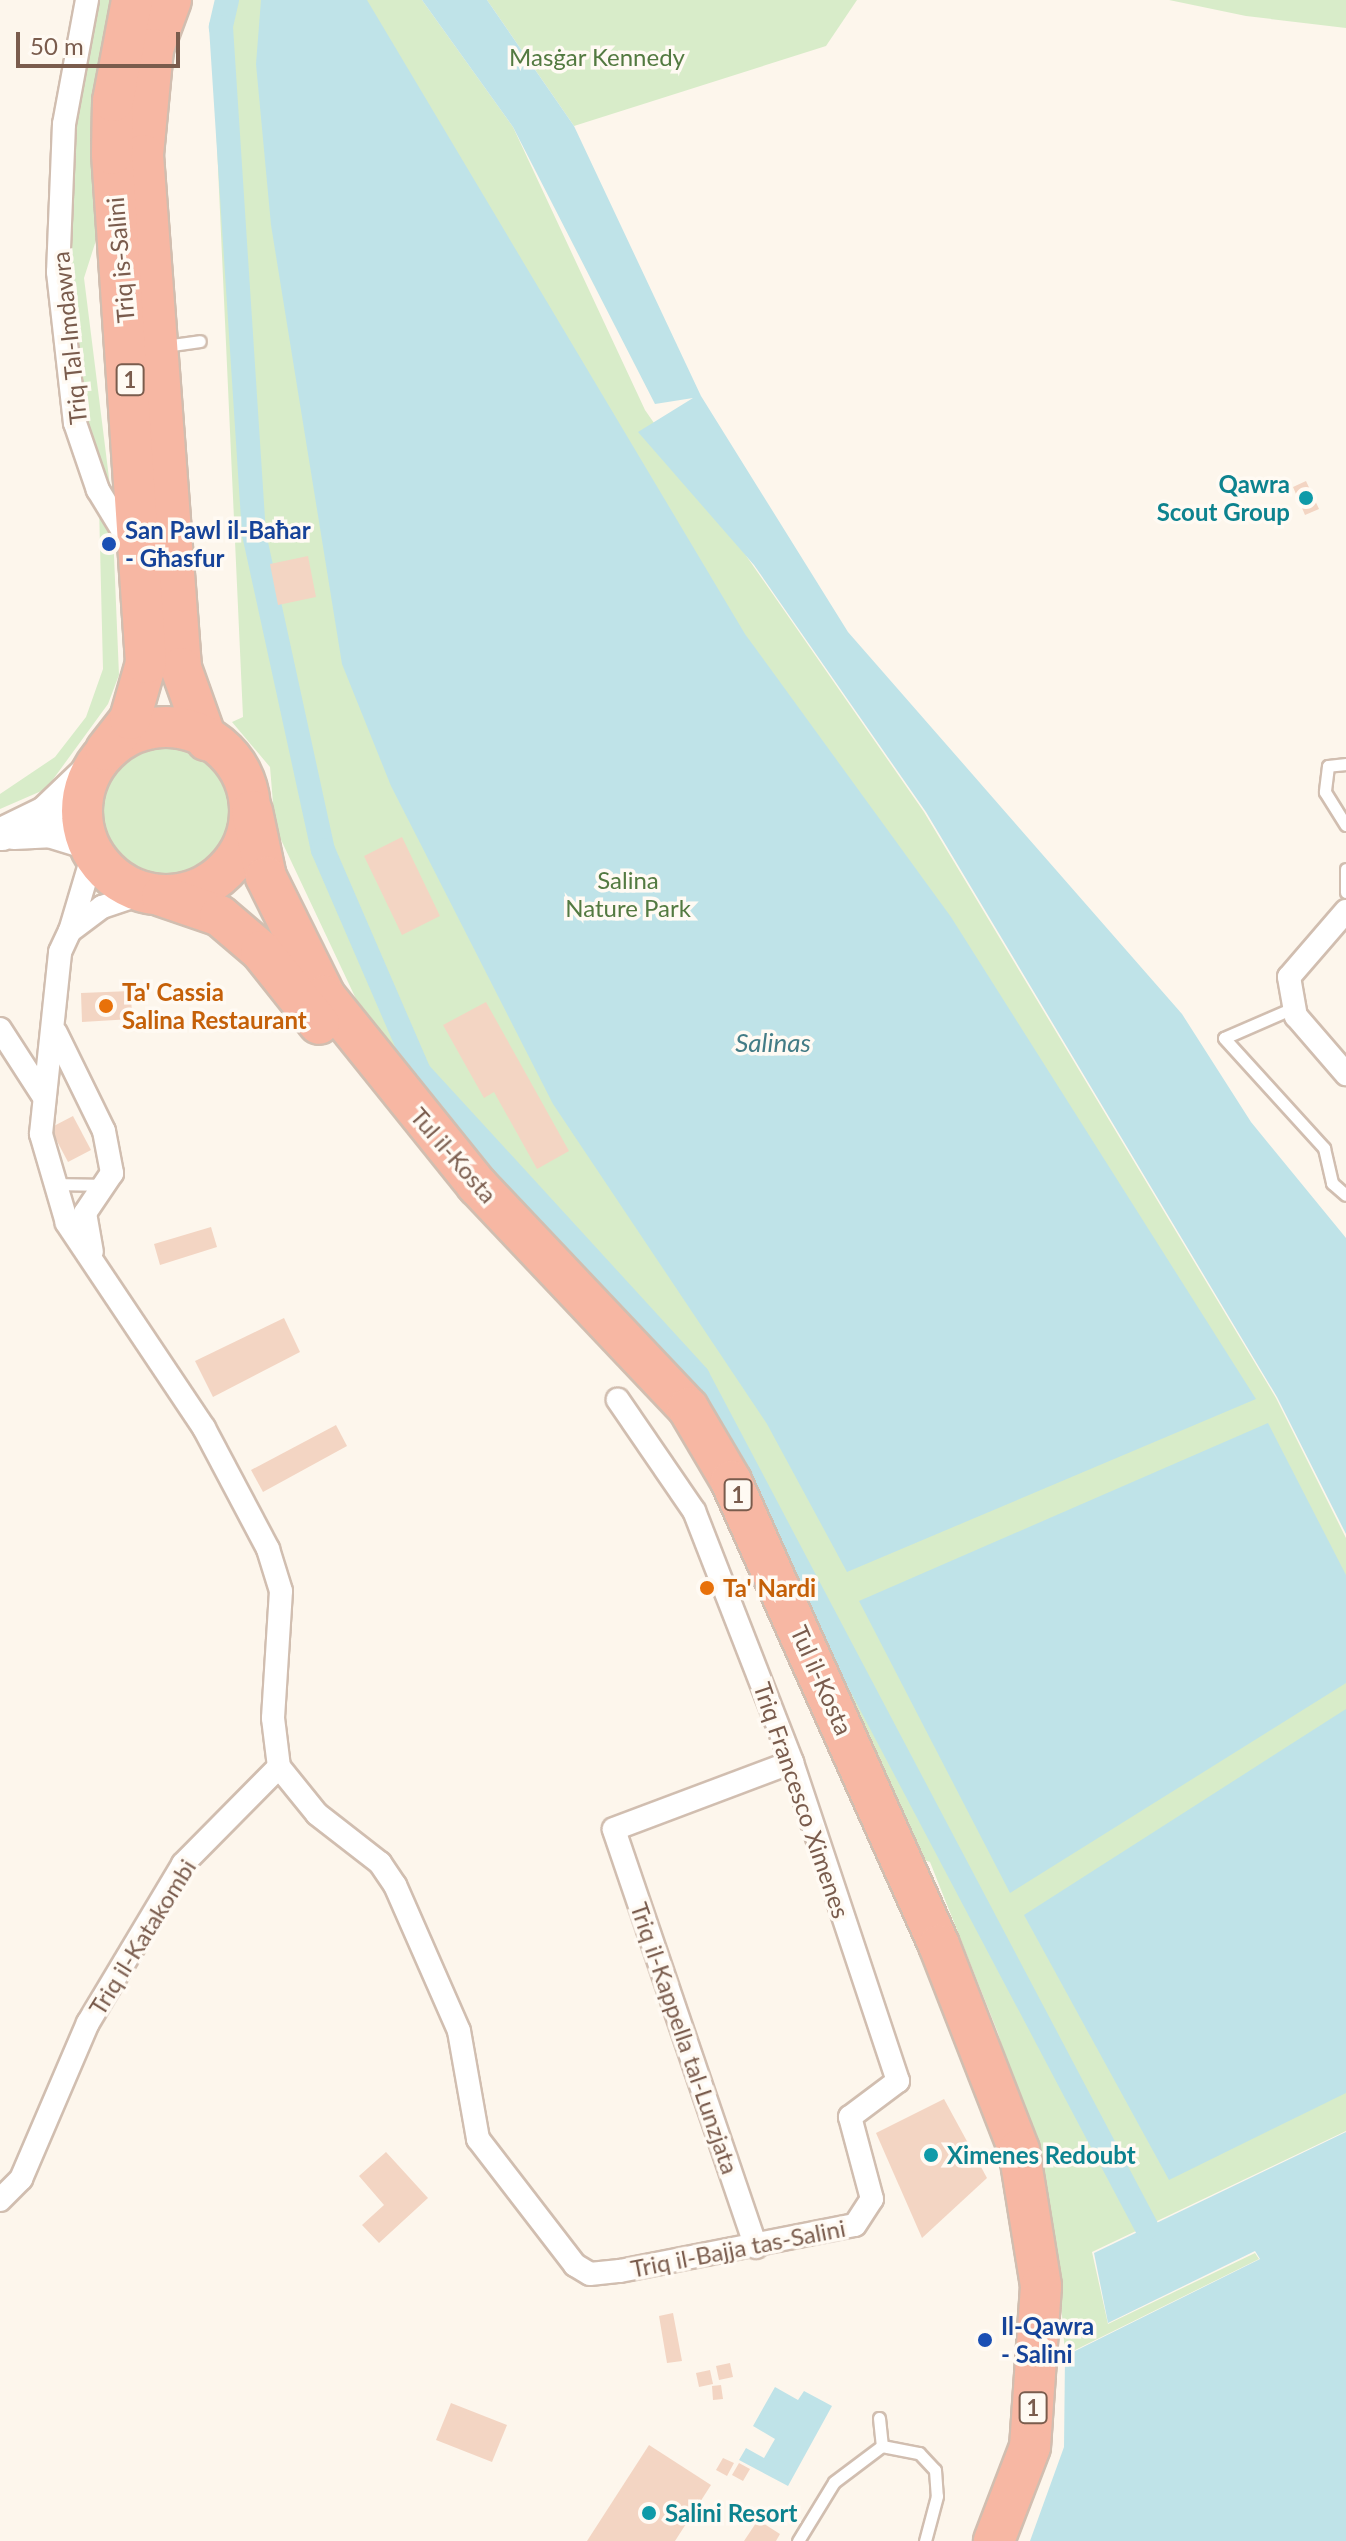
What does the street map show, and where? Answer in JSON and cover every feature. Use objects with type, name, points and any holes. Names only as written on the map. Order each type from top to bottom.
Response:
[{"type":"highway","name":"Triq is-Salini","points":[[100,758],[141,692],[144,566],[112,154],[113,101],[132,0]]},
{"type":"highway","name":"Triq is-Salini","points":[[171,0],[153,49],[144,127],[181,668],[207,741]]},
{"type":"highway","name":"1","points":[[153,894],[111,875],[91,849],[82,816],[100,758],[154,725],[182,725],[231,760],[252,811]]},
{"type":"highway","points":[[153,894],[219,879],[240,852],[252,811]]},
{"type":"highway","name":"Tul il-Kosta","points":[[252,811],[266,877],[325,996],[477,1185],[688,1408],[731,1481],[939,1945],[1019,2150],[1041,2286],[1030,2447],[994,2541]]},
{"type":"highway","name":"Tul il-Kosta","points":[[153,894],[220,916],[261,951],[420,1152],[686,1438],[729,1514],[957,2018],[1006,2155],[1024,2299],[1017,2400],[1013,2440],[973,2541]]},
{"type":"main road","points":[[1,834],[45,813],[100,758]]},
{"type":"main road","points":[[1,834],[49,831],[91,849]]},
{"type":"street","name":"Triq Tal-Imdawra","points":[[87,0],[64,124],[58,272],[83,454],[144,566]]},
{"type":"street","points":[[91,849],[70,931],[60,952],[56,1033],[42,1094],[41,1134],[67,1223],[93,1257],[204,1428],[268,1549],[281,1591],[273,1718],[279,1767]]},
{"type":"street","points":[[70,931],[102,907],[153,894]]},
{"type":"street","points":[[1346,911],[1289,977],[1293,1008],[1346,1074]]},
{"type":"street","points":[[0,1012],[28,1055],[49,1068]]},
{"type":"street","points":[[0,1029],[42,1094]]},
{"type":"street","points":[[56,1033],[104,1131],[112,1173],[85,1213],[93,1257]]},
{"type":"street","name":"Triq Francesco Ximenes","points":[[618,1400],[694,1511],[792,1762],[898,2081],[850,2117],[872,2199]]},
{"type":"street","name":"Triq il-Kappella tal-Lunzjata","points":[[756,2247],[614,1829],[792,1762]]},
{"type":"street","name":"Triq il-Katakombi","points":[[0,2200],[21,2179],[88,2023],[183,1864],[279,1767]]},
{"type":"street","name":"Triq il-Bajja tas-Salini","points":[[279,1767],[317,1814],[380,1863],[395,1885],[459,2031],[478,2139],[575,2265],[590,2274],[756,2247],[855,2225],[872,2199]]},
{"type":"lane","points":[[157,347],[200,341]]},
{"type":"lane","points":[[1346,764],[1328,766],[1325,792],[1346,825]]},
{"type":"lane","points":[[1346,869],[1346,892]]},
{"type":"lane","points":[[1293,1008],[1224,1038],[1324,1148],[1332,1183],[1346,1195]]},
{"type":"lane","points":[[57,1184],[104,1185]]},
{"type":"lane","points":[[879,2418],[882,2446]]},
{"type":"lane","points":[[798,2541],[834,2482],[882,2446],[919,2453],[935,2470],[925,2541]]},
{"type":"green space","points":[[94,0],[113,0],[91,149],[99,231],[84,278],[110,486],[88,432],[67,287],[74,141]]},
{"type":"green space","name":"Salina Nature Park","points":[[216,0],[422,0],[513,127],[645,410],[924,812],[1276,1398],[1346,1538],[1346,2131],[1092,2252],[1108,2324],[1255,2253],[1259,2259],[1065,2355],[1058,2262],[1050,2264],[1035,2157],[998,2033],[930,1862],[918,1858],[745,1498],[373,1035],[275,827],[270,767],[232,722],[243,717],[212,36]]},
{"type":"green space","name":"Masġar Kennedy","points":[[487,0],[857,0],[826,46],[574,126]]},
{"type":"green space","points":[[1169,0],[1346,0],[1346,28],[1246,16]]},
{"type":"green space","points":[[99,505],[113,532],[119,675],[108,704],[46,789],[0,809],[0,794],[55,757],[86,717],[103,669]]},
{"type":"green space","points":[[167,746],[192,751],[214,765],[228,787],[233,812],[228,837],[214,859],[192,873],[167,878],[142,873],[120,859],[106,837],[101,812],[106,787],[120,765],[142,751]]},
{"type":"water","name":"Salinas","points":[[261,0],[367,0],[745,634],[951,917],[1256,1399],[847,1572],[767,1424],[553,1104],[391,786],[342,664],[271,225],[256,64]]},
{"type":"water","points":[[422,0],[487,0],[574,126],[701,396],[848,632],[1182,1014],[1251,1122],[1346,1238],[1346,1534],[1277,1397],[926,812],[754,565],[638,432],[693,398],[655,404],[513,127]]},
{"type":"water","points":[[1268,1423],[1346,1575],[1346,1683],[1010,1893],[859,1601]]},
{"type":"water","points":[[1346,1709],[1346,2093],[1169,2180],[1024,1915]]},
{"type":"water","points":[[1346,2132],[1346,2541],[1030,2541],[1064,2447],[1065,2356],[1260,2259],[1255,2251],[1108,2323],[1094,2253]]},
{"type":"water","points":[[775,2387],[798,2400],[804,2391],[832,2406],[788,2486],[739,2460],[746,2448],[764,2458],[775,2439],[753,2426]]},
{"type":"building","name":"Qawra Scout Group","points":[[1306,481],[1319,509],[1305,515],[1293,487]]},
{"type":"building","points":[[308,556],[316,597],[278,605],[270,564]]},
{"type":"building","points":[[402,837],[440,916],[402,935],[364,856]]},
{"type":"building","name":"Ta' Cassia Salina Restaurant","points":[[131,991],[132,1019],[82,1022],[81,993]]},
{"type":"building","points":[[486,1002],[569,1151],[537,1169],[494,1092],[484,1098],[443,1025]]},
{"type":"building","points":[[73,1116],[91,1150],[68,1162],[50,1128]]},
{"type":"building","points":[[211,1227],[217,1247],[160,1265],[154,1244]]},
{"type":"building","points":[[284,1318],[300,1352],[213,1397],[195,1361]]},
{"type":"building","points":[[336,1425],[347,1446],[263,1492],[251,1470]]},
{"type":"building","name":"Ximenes Redoubt","points":[[944,2099],[987,2178],[922,2238],[876,2133]]},
{"type":"building","points":[[386,2152],[428,2198],[379,2243],[362,2225],[384,2205],[359,2176]]},
{"type":"building","points":[[673,2313],[682,2361],[667,2363],[659,2316]]},
{"type":"building","points":[[730,2363],[733,2377],[719,2380],[716,2366]]},
{"type":"building","points":[[710,2370],[713,2384],[699,2387],[696,2373]]},
{"type":"building","points":[[721,2385],[723,2399],[713,2400],[712,2386]]},
{"type":"building","points":[[451,2403],[507,2425],[492,2462],[436,2440]]},
{"type":"building","name":"Salini Resort","points":[[649,2445],[711,2485],[675,2541],[587,2541]]},
{"type":"building","points":[[723,2458],[734,2463],[727,2476],[716,2470]]},
{"type":"building","points":[[739,2463],[750,2469],[743,2481],[732,2475]]},
{"type":"building","name":"Salini Resort","points":[[758,2520],[780,2534],[776,2541],[744,2541]]},
{"type":"waterway","points":[[227,0],[221,27],[254,534],[323,850],[419,1072],[698,1377],[1147,2228]]},
{"type":"place","name":"Qawra Scout Group","points":[[1306,498]]},
{"type":"place","name":"San Pawl il-Baħar - Għasfur","points":[[109,544]]},
{"type":"place","name":"Ta' Cassia Salina Restaurant","points":[[106,1006]]},
{"type":"place","name":"Ta' Nardi","points":[[707,1588]]},
{"type":"place","name":"Ximenes Redoubt","points":[[931,2155]]},
{"type":"place","name":"Il-Qawra - Salini","points":[[985,2340]]},
{"type":"place","name":"Salini Resort","points":[[649,2513]]}]
